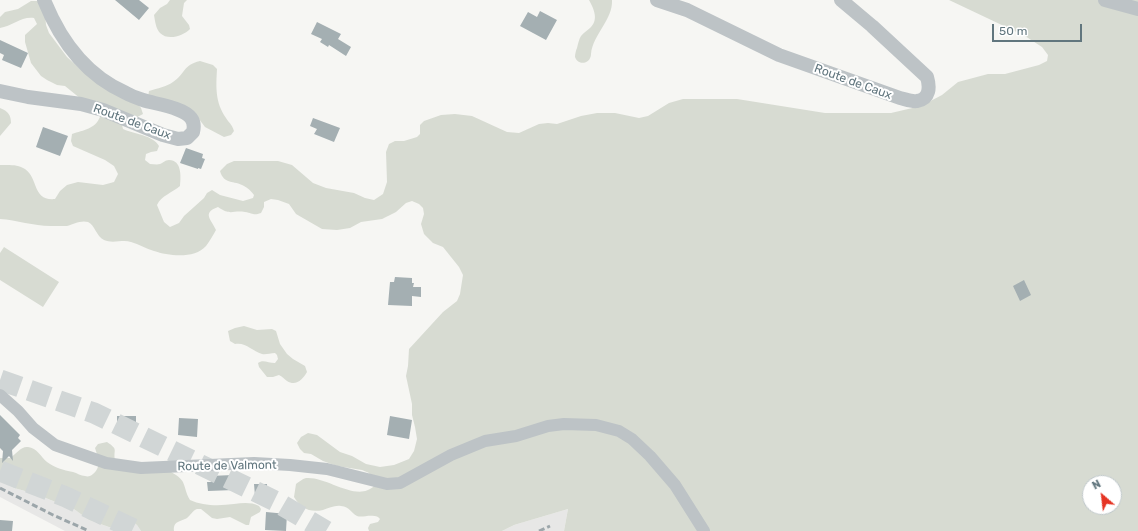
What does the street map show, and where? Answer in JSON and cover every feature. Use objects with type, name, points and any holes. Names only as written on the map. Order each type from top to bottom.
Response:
[{"type":"street","name":"Route de Caux","points":[[0,91],[28,97],[81,104],[103,110],[163,135],[178,139],[187,138],[193,132],[193,122],[188,115],[178,110],[125,93],[99,77],[75,56],[66,44],[44,0]]},
{"type":"street","name":"Route de Caux","points":[[657,0],[687,10],[779,55],[900,98],[916,101],[923,99],[927,95],[929,89],[927,77],[872,26],[841,0]]},
{"type":"street","points":[[1105,0],[1138,9]]},
{"type":"street","name":"Route de Valmont","points":[[0,395],[18,411],[32,428],[55,446],[106,463],[141,468],[254,463],[290,465],[327,469],[387,484],[400,483],[451,455],[485,441],[516,436],[548,426],[564,424],[596,425],[618,431],[632,439],[650,456],[675,485],[704,531]]},
{"type":"shaded area","points":[[170,0],[187,0],[184,3],[182,16],[189,25],[190,29],[175,37],[167,37],[160,33],[156,25],[154,15]]},
{"type":"shaded area","points":[[589,0],[612,0],[609,14],[595,40],[589,60],[582,63],[575,57],[580,37],[593,25],[595,18],[594,11]]},
{"type":"shaded area","points":[[949,0],[1138,0],[1138,531],[564,531],[568,509],[514,525],[502,531],[369,531],[368,528],[370,524],[378,522],[380,519],[378,517],[357,516],[341,506],[334,506],[323,510],[314,511],[303,507],[294,497],[296,484],[306,478],[314,478],[342,488],[359,492],[367,490],[374,486],[369,473],[362,470],[337,466],[323,461],[311,454],[304,453],[297,443],[301,437],[308,433],[317,435],[340,452],[352,456],[366,464],[380,467],[394,465],[409,459],[414,451],[417,439],[406,376],[409,349],[443,312],[457,301],[460,294],[463,275],[459,267],[443,247],[433,243],[424,234],[421,224],[424,214],[423,208],[419,204],[412,201],[406,203],[396,212],[382,219],[361,222],[350,228],[337,230],[322,229],[296,214],[289,204],[278,200],[271,199],[264,202],[264,207],[261,213],[256,214],[248,212],[229,212],[218,207],[213,209],[209,214],[210,220],[216,230],[206,246],[189,255],[160,253],[128,241],[107,241],[99,236],[88,222],[80,222],[67,226],[47,226],[0,219],[0,165],[10,165],[25,169],[32,178],[39,193],[48,199],[55,199],[60,191],[67,185],[78,182],[103,185],[114,182],[118,174],[114,166],[105,160],[73,146],[71,141],[72,134],[92,127],[98,121],[100,117],[97,105],[81,99],[65,86],[57,85],[47,80],[41,76],[31,63],[25,42],[25,35],[37,24],[34,18],[25,18],[0,28],[0,17],[5,12],[18,9],[31,1],[37,1],[42,5],[45,12],[46,25],[49,33],[67,57],[79,68],[137,103],[141,108],[143,114],[122,125],[123,129],[148,137],[159,146],[157,151],[146,154],[145,160],[150,164],[160,164],[166,160],[169,160],[176,163],[178,166],[180,170],[180,186],[164,197],[157,205],[164,222],[170,227],[179,223],[184,216],[204,198],[207,193],[212,190],[220,195],[243,201],[253,198],[254,195],[247,188],[227,180],[222,175],[220,171],[227,164],[234,161],[278,161],[292,165],[313,183],[326,188],[354,193],[374,200],[383,194],[387,182],[386,152],[389,144],[395,141],[404,141],[417,137],[420,134],[420,125],[424,121],[441,115],[455,114],[472,116],[507,132],[519,133],[539,124],[557,124],[581,116],[597,113],[615,113],[639,118],[648,116],[669,103],[683,99],[737,99],[825,113],[891,113],[921,106],[942,95],[958,82],[988,74],[1005,74],[1039,65],[1047,61],[1048,55],[1042,47],[1025,36]]},
{"type":"shaded area","points":[[200,61],[213,65],[217,69],[218,100],[222,112],[234,131],[231,135],[224,137],[205,127],[199,119],[148,97],[149,91],[170,84],[177,79],[187,67]]},
{"type":"shaded area","points":[[0,108],[5,110],[8,114],[11,123],[0,136]]},
{"type":"shaded area","points":[[4,247],[59,282],[43,307],[0,280],[0,253]]},
{"type":"shaded area","points":[[244,326],[257,330],[272,329],[276,331],[280,344],[287,354],[305,366],[307,372],[296,383],[290,383],[279,375],[267,377],[259,367],[258,363],[264,361],[275,363],[278,359],[275,353],[258,353],[246,345],[235,344],[230,341],[228,331]]},
{"type":"shaded area","points":[[107,442],[115,450],[115,460],[171,472],[176,475],[184,484],[190,500],[211,505],[244,503],[253,504],[259,506],[261,509],[260,512],[251,517],[249,525],[230,517],[217,519],[212,518],[201,509],[197,509],[187,518],[178,522],[175,525],[174,531],[141,531],[133,522],[127,521],[114,527],[109,527],[89,520],[67,504],[58,503],[36,494],[14,488],[0,479],[0,458],[10,458],[25,447],[34,449],[47,462],[62,470],[74,472],[82,476],[92,475],[98,468],[98,458],[95,448],[98,444]]},
{"type":"shaded area","points":[[0,479],[14,488],[36,494],[58,503],[67,504],[89,520],[109,527],[114,527],[127,521],[133,522],[141,531],[65,531],[0,497]]},
{"type":"shaded area","points":[[568,509],[564,531],[502,531],[514,525]]},
{"type":"building","points":[[115,0],[139,0],[149,8],[139,20]]},
{"type":"building","points":[[540,11],[557,20],[546,40],[520,26],[528,12],[537,17]]},
{"type":"building","points":[[317,22],[341,34],[338,39],[351,47],[346,56],[329,45],[328,47],[320,42],[322,39],[311,34]]},
{"type":"building","points":[[0,40],[28,53],[21,68],[2,60],[4,55],[0,53]]},
{"type":"building","points":[[313,118],[340,128],[334,142],[314,134],[317,129],[310,126]]},
{"type":"building","points":[[43,127],[68,136],[60,156],[36,147]]},
{"type":"building","points":[[186,148],[203,154],[202,158],[205,159],[201,169],[180,163]]},
{"type":"building","points":[[395,277],[412,278],[412,283],[414,283],[413,287],[421,287],[421,297],[412,296],[412,306],[388,305],[390,282],[394,282]]},
{"type":"building","points":[[1024,280],[1031,295],[1020,301],[1013,286]]},
{"type":"building","points":[[0,415],[20,435],[18,438],[21,441],[12,450],[13,461],[9,456],[2,463],[3,451],[0,448]]},
{"type":"building","points":[[117,416],[136,416],[136,426],[133,426],[133,429],[117,428]]},
{"type":"building","points":[[390,416],[412,420],[409,439],[387,435]]},
{"type":"building","points":[[179,418],[198,419],[197,437],[178,435]]},
{"type":"building","points":[[233,475],[234,490],[208,491],[207,482],[211,482],[210,476]]},
{"type":"building","points":[[254,484],[267,484],[267,496],[255,496]]},
{"type":"building","points":[[266,512],[287,514],[286,531],[265,530]]},
{"type":"building","points":[[0,520],[13,521],[12,531],[0,531]]},
{"type":"tunnel","points":[[0,380],[94,413],[275,501],[326,531]]},
{"type":"tunnel","points":[[0,471],[66,497],[138,531]]},
{"type":"railway","points":[[0,488],[53,515],[89,531]]},
{"type":"railway","points":[[539,531],[550,526]]}]
